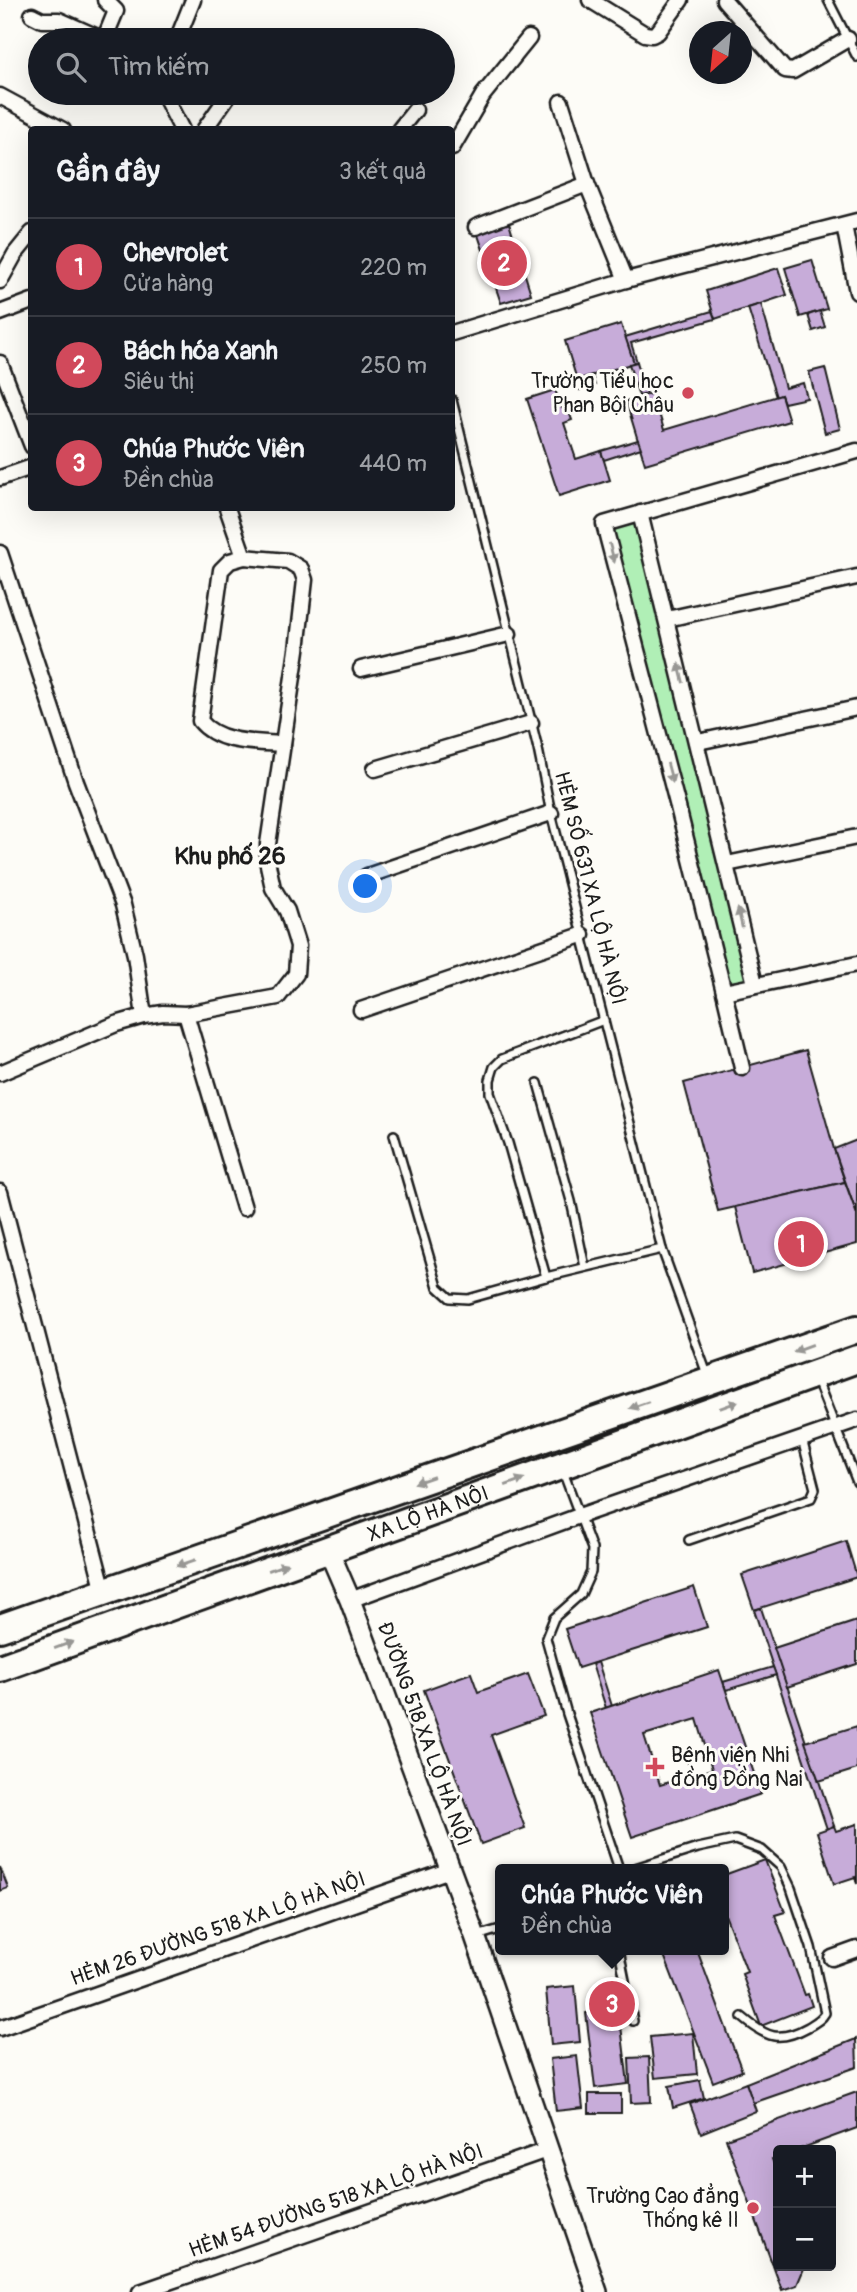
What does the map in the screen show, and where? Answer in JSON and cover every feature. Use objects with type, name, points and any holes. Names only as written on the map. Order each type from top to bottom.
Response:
[{"type":"highway","name":"XA LỘ HÀ NỘI","points":[[0,1628],[857,1329]]},
{"type":"highway","name":"XA LỘ HÀ NỘI","points":[[0,1668],[857,1359]]},
{"type":"street","points":[[105,0],[116,11],[110,28]]},
{"type":"street","points":[[182,28],[193,0]]},
{"type":"street","points":[[590,0],[652,36],[658,32],[681,0]]},
{"type":"street","points":[[724,0],[785,70],[793,71],[848,40]]},
{"type":"street","points":[[32,15],[43,20],[59,20],[77,28]]},
{"type":"street","points":[[455,143],[482,95],[530,38]]},
{"type":"street","points":[[0,96],[56,126]]},
{"type":"street","points":[[561,102],[587,184],[626,280]]},
{"type":"street","points":[[169,105],[180,126]]},
{"type":"street","points":[[207,126],[222,105]]},
{"type":"street","points":[[402,126],[415,110]]},
{"type":"street","points":[[476,227],[587,184]]},
{"type":"street","points":[[455,332],[626,280],[850,223],[857,292]]},
{"type":"street","points":[[0,281],[15,254],[28,238]]},
{"type":"street","points":[[0,313],[28,302]]},
{"type":"street","points":[[0,363],[28,436]]},
{"type":"street","points":[[742,1068],[678,807],[604,524],[857,451]]},
{"type":"street","points":[[0,478],[28,468]]},
{"type":"street","points":[[228,511],[244,557]]},
{"type":"street","points":[[640,513],[755,984]]},
{"type":"street","points":[[0,1073],[116,1024],[144,1016],[186,1014],[278,997],[296,974],[298,946],[287,911],[273,888],[268,865],[268,844],[283,744],[305,580],[301,569],[288,561],[244,557],[230,561],[221,570],[201,721],[209,731],[226,738],[283,744]]},
{"type":"street","points":[[1,560],[76,782],[122,905],[135,955],[144,1016]]},
{"type":"street","points":[[667,619],[857,577]]},
{"type":"street","points":[[361,669],[509,634]]},
{"type":"street","points":[[698,742],[857,708]]},
{"type":"street","points":[[375,769],[531,723]]},
{"type":"street","points":[[367,876],[551,813]]},
{"type":"street","points":[[727,864],[857,837]]},
{"type":"street","points":[[360,1010],[582,935]]},
{"type":"street","points":[[724,992],[857,964]]},
{"type":"street","points":[[186,1014],[244,1208]]},
{"type":"street","points":[[0,1192],[104,1591]]},
{"type":"street","points":[[350,1601],[579,1516],[857,1420]]},
{"type":"street","name":"ĐƯỜNG 518 XA LỘ HÀ NỘI","points":[[328,1549],[350,1601],[475,1936],[597,2292]]},
{"type":"street","name":"HẺM 26 ĐƯỜNG 518 XA LỘ HÀ NỘI","points":[[0,2028],[450,1870]]},
{"type":"street","points":[[832,1958],[857,1949]]},
{"type":"street","name":"HẺM 54 ĐƯỜNG 518 XA LỘ HÀ NỘI","points":[[140,2292],[547,2150]]},
{"type":"lane","points":[[828,0],[857,57]]},
{"type":"lane","name":"HẺM SỐ 631 XA LỘ HÀ NỘI","points":[[455,412],[551,813],[662,1249],[709,1381]]},
{"type":"lane","points":[[545,1277],[508,1143],[490,1093],[490,1080],[494,1067],[502,1059],[604,1020]]},
{"type":"lane","points":[[538,1083],[571,1201],[585,1267]]},
{"type":"lane","points":[[394,1135],[438,1287],[450,1298],[468,1299],[662,1249]]},
{"type":"lane","points":[[815,1374],[857,1482]]},
{"type":"lane","points":[[688,1540],[811,1498],[815,1489],[802,1439]]},
{"type":"lane","points":[[561,1465],[592,1549],[591,1572],[581,1594],[554,1618],[546,1639],[567,1714],[618,1864]]},
{"type":"lane","points":[[648,1864],[735,1840],[762,1850],[781,1867],[811,1947],[825,2012],[822,2019],[791,2036],[777,2037],[759,2032],[742,2017]]},
{"type":"lane","points":[[475,1936],[495,1930]]},
{"type":"lane","points":[[620,1955],[633,2021]]},
{"type":"green space","points":[[636,520],[748,980],[728,985],[611,528]]},
{"type":"building","points":[[508,220],[531,294],[501,303],[477,232]]},
{"type":"building","points":[[812,260],[827,309],[800,317],[785,268]]},
{"type":"building","points":[[778,268],[787,295],[715,319],[706,291]]},
{"type":"building","points":[[761,304],[785,388],[803,383],[807,398],[784,403],[781,395],[776,397],[748,308]]},
{"type":"building","points":[[712,311],[715,319],[631,343],[637,362],[634,363],[625,337]]},
{"type":"building","points":[[820,311],[825,327],[813,331],[808,315]]},
{"type":"building","points":[[621,324],[634,363],[577,380],[565,341]]},
{"type":"building","points":[[637,362],[647,394],[639,396],[629,364]]},
{"type":"building","points":[[825,368],[840,429],[825,433],[809,372]]},
{"type":"building","points":[[592,375],[595,385],[580,390],[577,380]]},
{"type":"building","points":[[555,390],[562,408],[567,407],[572,420],[564,423],[576,459],[601,451],[610,480],[559,496],[527,399]]},
{"type":"building","points":[[653,393],[664,430],[781,395],[789,421],[645,464],[626,401]]},
{"type":"building","points":[[638,440],[641,448],[604,460],[601,451]]},
{"type":"building","points":[[806,1050],[845,1182],[718,1211],[684,1083]]},
{"type":"building","points":[[857,1140],[857,1215],[834,1149]]},
{"type":"building","points":[[845,1182],[857,1215],[857,1244],[752,1273],[735,1207]]},
{"type":"building","points":[[846,1541],[857,1577],[754,1610],[742,1575]]},
{"type":"building","points":[[694,1587],[707,1627],[578,1668],[565,1629]]},
{"type":"building","points":[[761,1608],[834,1826],[827,1829],[754,1610]]},
{"type":"building","points":[[857,1621],[857,1664],[787,1687],[774,1648]]},
{"type":"building","points":[[598,1662],[612,1706],[606,1708],[592,1664]]},
{"type":"building","points":[[773,1667],[776,1675],[726,1690],[723,1682]]},
{"type":"building","points":[[719,1670],[761,1794],[632,1837],[590,1713]],"holes":[[[697,1719],[712,1769],[660,1785],[644,1735]]]},
{"type":"building","points":[[471,1673],[478,1692],[528,1674],[544,1716],[491,1735],[525,1828],[481,1844],[424,1690]]},
{"type":"building","points":[[857,1726],[857,1769],[819,1781],[805,1742]]},
{"type":"building","points":[[857,1824],[857,1884],[855,1877],[834,1884],[817,1832],[834,1826],[836,1831]]},
{"type":"building","points":[[765,1860],[785,1912],[775,1915],[805,1995],[808,1994],[812,2006],[761,2026],[742,1974],[747,1972],[729,1925],[729,1873]]},
{"type":"building","points":[[0,1867],[8,1888],[0,1891]]},
{"type":"building","points":[[664,1955],[699,1955],[742,2071],[713,2082]]},
{"type":"building","points":[[575,1986],[580,2042],[551,2045],[546,1989]]},
{"type":"building","points":[[619,2009],[628,2084],[595,2088],[586,2013]]},
{"type":"building","points":[[693,2033],[697,2074],[655,2078],[650,2037]]},
{"type":"building","points":[[856,2039],[857,2067],[753,2103],[746,2083]]},
{"type":"building","points":[[577,2056],[583,2108],[556,2111],[550,2059]]},
{"type":"building","points":[[649,2057],[651,2102],[631,2103],[629,2058]]},
{"type":"building","points":[[700,2080],[704,2098],[673,2108],[669,2086]]},
{"type":"building","points":[[746,2083],[756,2111],[701,2133],[690,2104]]},
{"type":"building","points":[[857,2092],[857,2128],[811,2145],[773,2145],[773,2266],[726,2139]]},
{"type":"building","points":[[589,2094],[621,2094],[621,2113],[589,2113]]},
{"type":"building","points":[[775,2271],[803,2271],[797,2285],[782,2290]]},
{"type":"place","name":"Bách hóa Xanh","points":[[504,263]]},
{"type":"place","name":"Trường Tiểu học Phan Bội Châu","points":[[688,393]]},
{"type":"place","name":"Chevrolet","points":[[801,1244]]},
{"type":"place","name":"Bệnh viện Nhi đồng Đồng Nai","points":[[655,1767]]},
{"type":"place","name":"Chúa Phước Viên","points":[[612,2004]]},
{"type":"place","name":"Trường Cao đẳng Thống kê II","points":[[753,2208]]},
{"type":"district","name":"Khu phố 26","points":[[230,856]]}]
